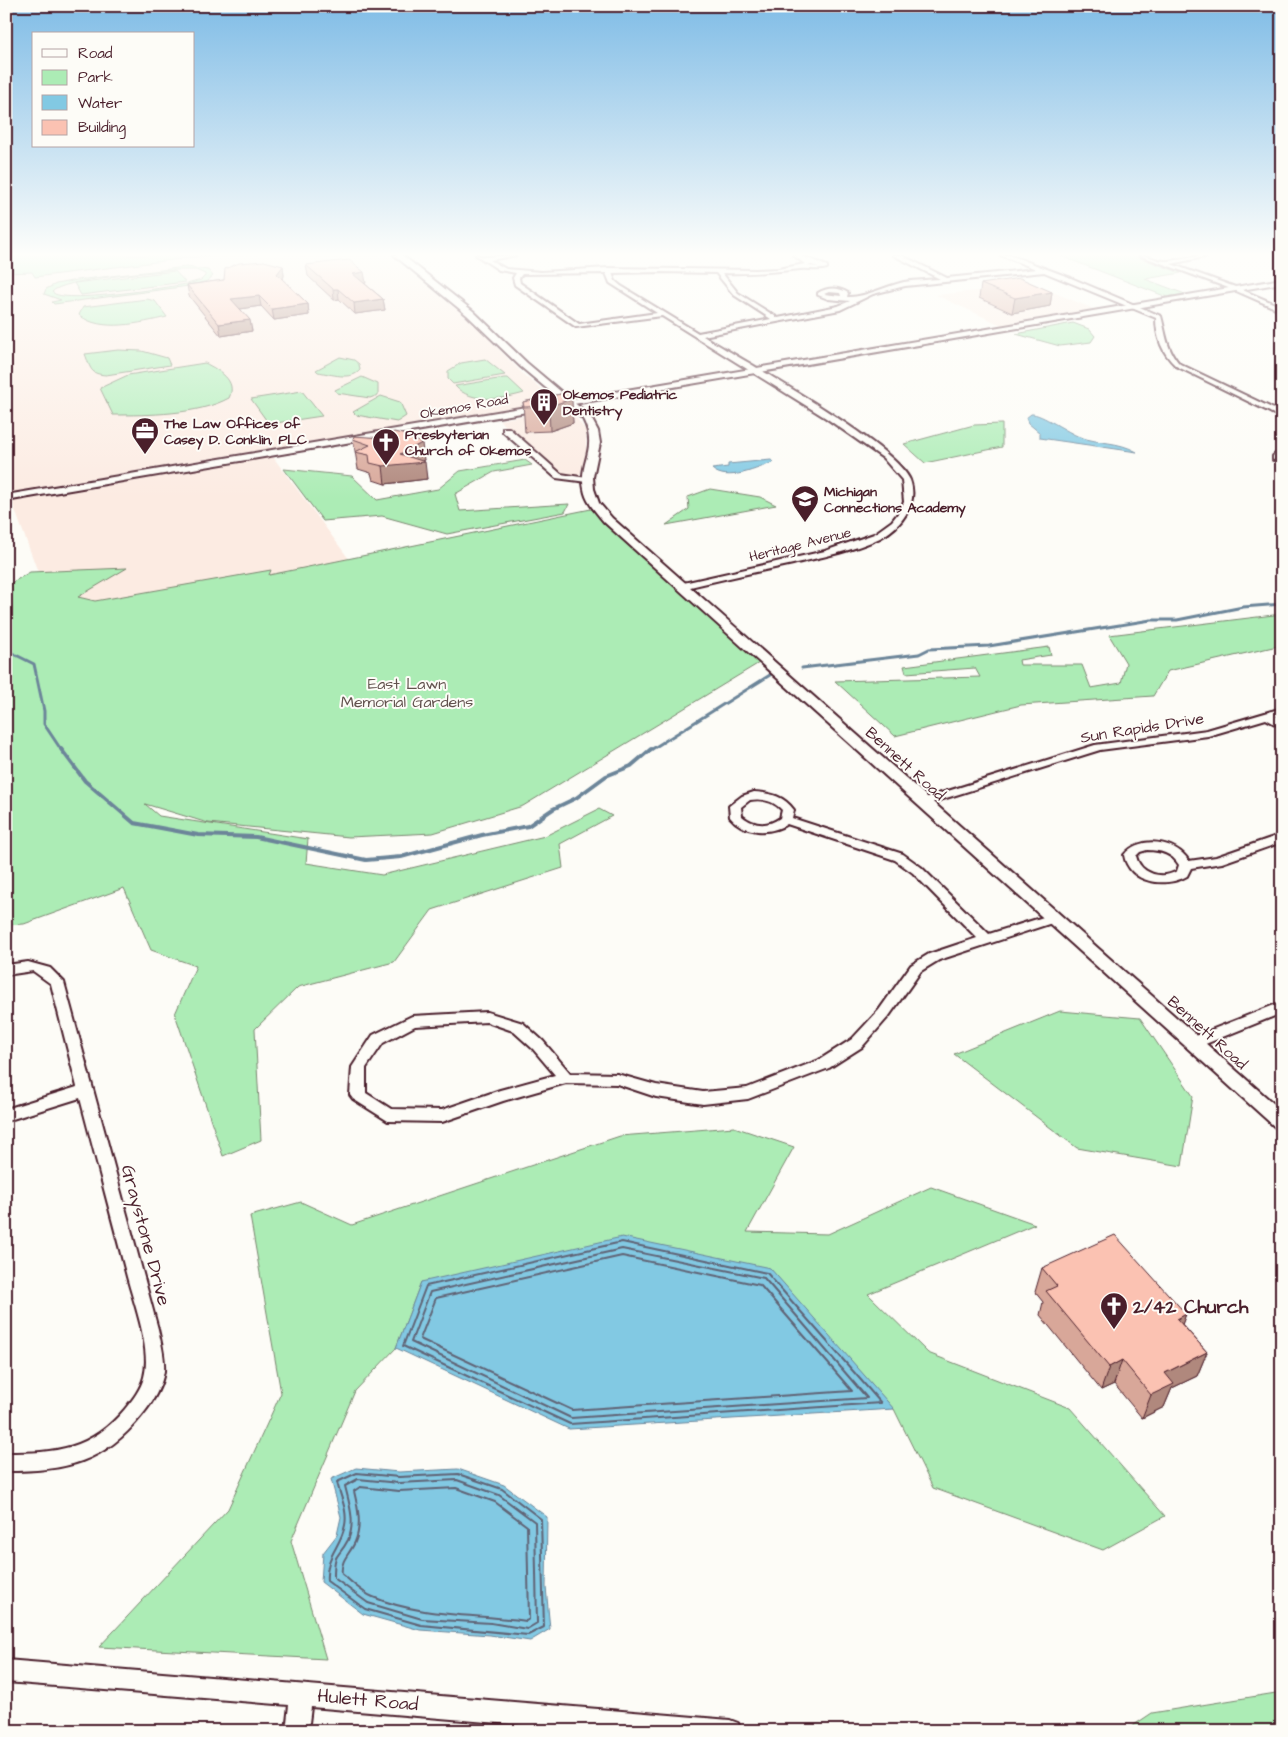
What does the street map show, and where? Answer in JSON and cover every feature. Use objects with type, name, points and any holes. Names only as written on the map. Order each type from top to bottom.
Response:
[{"type":"main road","name":"Okemos Road","points":[[6,498],[957,336]]},
{"type":"street","points":[[494,336],[524,365],[587,418],[595,432],[596,444],[588,468],[587,480],[559,476],[506,430]]},
{"type":"street","name":"Heritage Avenue","points":[[682,586],[855,545],[876,536],[895,523],[903,513],[908,502],[906,480],[898,468],[886,456],[829,416],[698,336]]},
{"type":"street","points":[[1161,336],[1162,341],[1171,357],[1178,364],[1282,416]]},
{"type":"street","name":"Bennett Road","points":[[587,480],[591,497],[602,514],[1282,1122]]},
{"type":"street","name":"Sun Rapids Drive","points":[[922,802],[1099,748],[1191,737],[1282,711]]},
{"type":"street","points":[[1267,715],[1282,725]]},
{"type":"street","points":[[786,820],[899,856],[917,870],[987,940]]},
{"type":"street","points":[[1185,865],[1223,858],[1282,838]]},
{"type":"street","points":[[566,1078],[538,1045],[518,1027],[487,1017],[412,1021],[378,1038],[359,1068],[358,1095],[388,1115],[442,1116],[500,1096],[566,1078],[617,1079],[656,1091],[703,1098],[748,1093],[824,1064],[848,1049],[856,1043],[884,1012],[916,968],[934,957],[1053,918]]},
{"type":"street","name":"Graystone Drive","points":[[6,970],[22,966],[45,969],[57,982],[149,1329],[155,1362],[152,1381],[138,1406],[116,1432],[92,1449],[69,1458],[6,1462]]},
{"type":"street","points":[[1193,1043],[1282,1007]]},
{"type":"street","points":[[6,1115],[87,1090]]},
{"type":"street","name":"Hulett Road","points":[[6,1671],[302,1694],[730,1731]]},
{"type":"street","points":[[297,1731],[302,1694]]},
{"type":"shaded area","points":[[6,336],[486,336],[525,376],[552,397],[546,402],[6,493]]},
{"type":"shaded area","points":[[557,410],[572,412],[586,431],[586,452],[580,475],[577,476],[567,476],[556,469],[499,420]]},
{"type":"shaded area","points":[[273,457],[349,559],[55,618],[12,502]]},
{"type":"green space","points":[[1024,336],[1095,336],[1091,342],[1060,346]]},
{"type":"green space","points":[[118,350],[142,351],[167,358],[170,365],[106,375],[92,370],[85,354]]},
{"type":"green space","points":[[340,357],[354,360],[359,364],[360,370],[346,376],[318,372],[316,370]]},
{"type":"green space","points":[[485,359],[505,375],[453,384],[448,379],[448,371],[461,363]]},
{"type":"green space","points":[[205,363],[225,376],[231,386],[231,392],[229,398],[203,408],[172,413],[113,415],[100,388],[128,375]]},
{"type":"green space","points":[[362,377],[378,384],[378,395],[370,398],[337,393],[335,390]]},
{"type":"green space","points":[[508,378],[524,393],[498,398],[479,398],[462,392],[455,386]]},
{"type":"green space","points":[[302,391],[322,416],[269,424],[251,399]]},
{"type":"green space","points":[[381,396],[400,402],[406,416],[397,422],[356,415],[353,412]]},
{"type":"green space","points":[[1002,424],[1002,447],[925,463],[904,444],[974,425]]},
{"type":"green space","points":[[525,460],[532,465],[494,472],[455,494],[460,511],[569,504],[565,512],[447,534],[382,516],[323,521],[284,469],[352,476],[377,500],[438,489],[460,471]]},
{"type":"green space","points":[[710,489],[760,497],[776,505],[666,525],[689,509],[688,497]]},
{"type":"green space","name":"East Lawn Memorial Gardens","points":[[591,509],[759,663],[523,806],[433,833],[349,837],[208,823],[145,804],[159,816],[308,839],[306,863],[382,875],[545,836],[599,809],[612,816],[560,844],[563,868],[432,910],[394,962],[298,987],[255,1029],[261,1140],[223,1156],[175,1014],[196,966],[151,950],[124,888],[24,924],[6,925],[6,586],[30,572],[127,568],[78,597],[95,601],[271,570],[269,575]]},
{"type":"green space","points":[[1282,614],[1282,645],[1168,671],[1153,696],[1021,705],[895,736],[835,681],[980,677],[975,668],[906,673],[904,666],[1049,647],[1051,655],[1019,660],[1020,665],[1082,665],[1091,688],[1121,683],[1126,663],[1109,635]]},
{"type":"green space","points":[[1060,1011],[1140,1018],[1193,1096],[1182,1166],[1077,1148],[954,1054]]},
{"type":"green space","points":[[734,1127],[794,1147],[747,1232],[828,1234],[931,1187],[1035,1224],[868,1294],[928,1353],[1070,1408],[1165,1516],[1103,1550],[933,1488],[894,1409],[421,1282],[396,1348],[355,1391],[291,1541],[326,1659],[99,1647],[228,1509],[281,1393],[250,1216],[301,1202],[352,1225],[620,1136]]},
{"type":"green space","points":[[1282,1692],[1282,1731],[1125,1731],[1152,1713]]},
{"type":"water","points":[[1031,414],[1041,417],[1080,437],[1116,444],[1137,452],[1040,438],[1040,433],[1028,423],[1026,418]]},
{"type":"water","points":[[771,460],[774,462],[734,475],[718,473],[712,469],[728,467],[728,464]]},
{"type":"water","points":[[622,1237],[770,1268],[894,1409],[569,1429],[396,1348],[421,1282]]},
{"type":"water","points":[[356,1468],[399,1472],[458,1469],[504,1485],[547,1517],[546,1587],[550,1629],[530,1641],[490,1635],[420,1630],[363,1614],[321,1582],[323,1553],[337,1535],[341,1517],[331,1479]]},
{"type":"building","points":[[570,392],[572,399],[549,406],[524,407],[523,402]]},
{"type":"building","points":[[394,432],[415,437],[411,439],[422,443],[400,454],[425,462],[383,466],[370,463],[369,455],[355,452],[370,445],[353,439],[354,436],[382,438]]},
{"type":"building","name":"2/42 Church","points":[[1115,1235],[1186,1314],[1177,1319],[1207,1352],[1165,1373],[1174,1384],[1151,1395],[1122,1360],[1109,1367],[1046,1291],[1057,1286],[1042,1268]]},
{"type":"waterway","points":[[802,668],[919,654],[929,649],[989,646],[1151,620],[1177,620],[1243,607],[1282,604]]},
{"type":"waterway","points":[[6,650],[34,664],[44,711],[44,724],[62,751]]},
{"type":"waterway","points":[[649,751],[770,675]]},
{"type":"waterway","points":[[61,749],[85,781],[134,823],[198,835],[256,837],[366,860],[401,857],[482,835],[528,826],[553,809],[576,798],[606,776],[631,766],[651,749]]},
{"type":"place","name":"Okemos Pediatric Dentistry","points":[[544,426]]},
{"type":"place","name":"The Law Offices of Casey D. Conklin, PLC","points":[[145,455]]},
{"type":"place","name":"Presbyterian Church of Okemos","points":[[386,466]]},
{"type":"place","name":"Michigan Connections Academy","points":[[805,523]]},
{"type":"place","name":"2/42 Church","points":[[1114,1330]]}]
